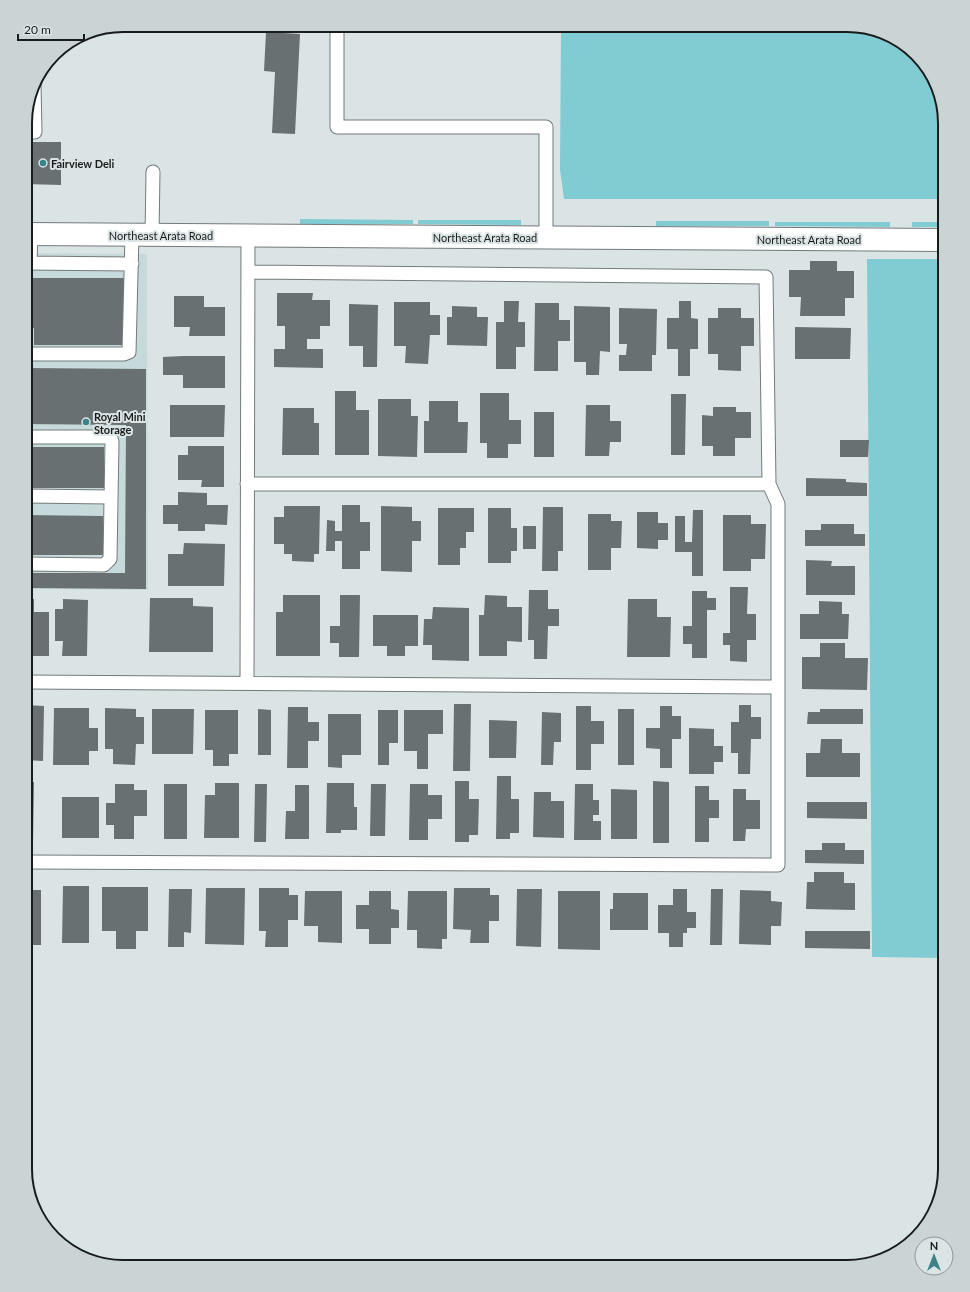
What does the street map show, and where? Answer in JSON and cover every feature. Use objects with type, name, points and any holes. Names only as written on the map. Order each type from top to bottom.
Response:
[{"type":"street","name":"Northeast Arata Road","points":[[32,234],[938,240]]},
{"type":"lane","points":[[337,32],[338,127],[546,127],[546,237]]},
{"type":"lane","points":[[32,132],[35,132],[34,103]]},
{"type":"lane","points":[[32,354],[124,354],[129,352],[132,264],[142,235],[152,172]]},
{"type":"lane","points":[[247,683],[248,236]]},
{"type":"lane","points":[[32,263],[132,264]]},
{"type":"lane","points":[[32,862],[778,865],[778,504],[769,484],[766,277],[248,272]]},
{"type":"lane","points":[[32,437],[107,437],[111,438],[112,442],[110,559],[104,564],[32,564]]},
{"type":"lane","points":[[247,484],[769,484]]},
{"type":"lane","points":[[32,496],[111,498]]},
{"type":"lane","points":[[32,682],[778,687]]},
{"type":"shaded area","points":[[561,32],[853,32],[871,35],[893,44],[907,54],[916,63],[926,77],[935,99],[938,123],[938,199],[564,199],[560,170]]},
{"type":"shaded area","points":[[300,219],[413,220],[413,224],[300,224]]},
{"type":"shaded area","points":[[418,220],[521,220],[521,225],[418,224]]},
{"type":"shaded area","points":[[656,221],[769,221],[769,226],[656,226]]},
{"type":"shaded area","points":[[775,222],[890,222],[890,227],[775,226]]},
{"type":"shaded area","points":[[912,222],[938,222],[938,227],[912,227]]},
{"type":"shaded area","name":"Royal Mini Storage","points":[[32,253],[147,254],[148,590],[32,589]]},
{"type":"shaded area","points":[[867,259],[938,259],[938,958],[872,957]]},
{"type":"building","points":[[266,32],[300,34],[295,134],[272,133],[275,72],[264,71]]},
{"type":"building","name":"Fairview Deli","points":[[32,142],[61,142],[61,185],[32,184]]},
{"type":"building","points":[[810,261],[837,261],[837,271],[854,271],[854,298],[845,298],[845,316],[800,316],[801,297],[789,297],[789,270],[810,270]]},
{"type":"building","points":[[32,278],[126,278],[126,345],[34,345],[34,328],[32,328]]},
{"type":"building","points":[[277,293],[313,293],[312,300],[330,300],[330,326],[320,326],[320,339],[307,339],[307,349],[323,349],[323,368],[274,367],[274,349],[285,349],[285,326],[277,326]]},
{"type":"building","points":[[174,296],[204,296],[204,307],[225,307],[225,336],[189,336],[190,327],[174,327]]},
{"type":"building","points":[[504,301],[519,301],[518,322],[525,322],[525,347],[516,347],[516,369],[496,369],[496,322],[504,322]]},
{"type":"building","points":[[679,301],[691,301],[691,318],[698,319],[698,349],[690,349],[690,376],[678,376],[678,349],[667,349],[667,318],[679,318]]},
{"type":"building","points":[[394,302],[430,302],[430,315],[440,315],[440,335],[430,335],[428,364],[405,363],[406,346],[394,346]]},
{"type":"building","points":[[535,303],[559,303],[559,320],[570,320],[570,341],[558,341],[558,371],[534,371]]},
{"type":"building","points":[[349,304],[378,305],[377,367],[363,367],[363,346],[349,346]]},
{"type":"building","points":[[452,306],[477,307],[477,317],[488,317],[487,346],[447,345],[447,317],[452,317]]},
{"type":"building","points":[[574,306],[610,307],[610,352],[600,351],[599,375],[586,375],[586,362],[574,362]]},
{"type":"building","points":[[619,308],[657,309],[656,355],[652,355],[652,371],[619,371],[619,355],[626,355],[627,344],[619,344]]},
{"type":"building","points":[[718,308],[741,308],[741,318],[754,318],[754,346],[741,346],[741,371],[718,370],[718,354],[708,354],[708,318],[718,318]]},
{"type":"building","points":[[795,327],[851,328],[850,359],[795,359]]},
{"type":"building","points":[[225,356],[225,388],[183,388],[183,375],[163,375],[163,357]]},
{"type":"building","points":[[32,368],[146,369],[146,589],[32,588],[32,573],[125,573],[126,425],[32,424]]},
{"type":"building","points":[[335,391],[356,391],[356,410],[369,410],[369,455],[335,455]]},
{"type":"building","points":[[480,393],[509,393],[509,420],[521,420],[521,444],[508,444],[508,458],[487,458],[487,443],[480,443]]},
{"type":"building","points":[[671,394],[686,394],[685,455],[671,455]]},
{"type":"building","points":[[378,399],[411,399],[411,416],[418,416],[417,457],[378,456]]},
{"type":"building","points":[[429,401],[458,401],[458,422],[468,422],[467,453],[424,453],[424,421],[429,421]]},
{"type":"building","points":[[170,405],[225,405],[224,437],[170,437]]},
{"type":"building","points":[[586,405],[610,405],[610,421],[621,421],[621,442],[610,442],[609,456],[585,456]]},
{"type":"building","points":[[713,407],[736,407],[736,412],[751,412],[751,438],[735,438],[735,456],[713,456],[713,446],[702,446],[702,415],[713,416]]},
{"type":"building","points":[[283,408],[314,408],[314,423],[319,423],[319,455],[282,455]]},
{"type":"building","points":[[534,412],[554,412],[554,457],[534,457]]},
{"type":"building","points":[[840,440],[869,440],[868,457],[840,457]]},
{"type":"building","points":[[188,446],[224,446],[224,487],[201,487],[202,480],[178,480],[178,455],[188,455]]},
{"type":"building","points":[[32,447],[104,447],[104,488],[32,488]]},
{"type":"building","points":[[806,478],[846,479],[846,482],[867,483],[867,496],[806,496]]},
{"type":"building","points":[[178,492],[207,493],[207,505],[228,505],[227,525],[205,524],[205,531],[178,531],[178,524],[163,524],[163,505],[178,505]]},
{"type":"building","points":[[342,505],[360,505],[360,522],[370,522],[370,551],[360,551],[360,569],[342,569],[342,541],[335,541],[335,551],[326,551],[327,520],[335,521],[335,531],[342,531]]},
{"type":"building","points":[[284,506],[320,506],[319,554],[314,554],[314,562],[292,561],[292,554],[284,554],[284,544],[274,544],[274,517],[284,517]]},
{"type":"building","points":[[381,506],[412,507],[412,521],[421,521],[421,541],[412,541],[412,572],[381,571]]},
{"type":"building","points":[[543,507],[563,507],[563,551],[558,551],[558,571],[542,571]]},
{"type":"building","points":[[438,508],[474,508],[474,532],[466,532],[466,548],[460,548],[460,565],[438,565]]},
{"type":"building","points":[[488,508],[511,508],[511,528],[517,528],[517,551],[511,551],[511,563],[488,563]]},
{"type":"building","points":[[693,510],[703,510],[703,576],[692,576],[692,552],[675,552],[675,516],[685,516],[685,542],[692,542]]},
{"type":"building","points":[[637,512],[658,512],[658,523],[668,523],[668,540],[658,540],[658,549],[637,548]]},
{"type":"building","points":[[588,514],[611,514],[611,521],[622,521],[621,548],[611,548],[611,570],[588,570]]},
{"type":"building","points":[[32,515],[103,516],[103,555],[32,555]]},
{"type":"building","points":[[723,515],[751,515],[751,524],[766,524],[765,559],[751,559],[751,571],[723,571]]},
{"type":"building","points":[[821,524],[854,524],[854,534],[865,534],[865,546],[805,546],[805,530],[821,530]]},
{"type":"building","points":[[523,526],[536,526],[536,549],[523,549]]},
{"type":"building","points":[[184,543],[225,544],[224,586],[168,586],[168,554],[183,554]]},
{"type":"building","points":[[806,560],[832,561],[831,566],[855,566],[855,595],[806,595]]},
{"type":"building","points":[[730,587],[748,587],[747,614],[756,614],[756,640],[747,640],[747,662],[730,661],[730,645],[723,645],[723,633],[730,633]]},
{"type":"building","points":[[529,590],[548,590],[548,609],[559,609],[559,626],[548,626],[547,659],[534,659],[534,640],[528,640]]},
{"type":"building","points":[[692,591],[707,591],[707,598],[716,598],[716,610],[707,610],[707,658],[692,658],[692,644],[683,644],[683,626],[692,626]]},
{"type":"building","points":[[283,595],[320,595],[320,656],[276,656],[276,612],[283,612]]},
{"type":"building","points":[[340,595],[360,595],[359,657],[339,657],[339,643],[330,643],[330,626],[340,626]]},
{"type":"building","points":[[485,595],[507,596],[507,607],[522,607],[522,642],[507,641],[507,656],[479,656],[479,615],[484,615]]},
{"type":"building","points":[[150,598],[193,598],[193,606],[213,607],[213,652],[149,652]]},
{"type":"building","points":[[32,599],[34,599],[34,612],[49,612],[49,656],[32,656]]},
{"type":"building","points":[[63,599],[88,600],[87,656],[62,656],[63,641],[55,641],[55,609],[63,609]]},
{"type":"building","points":[[628,599],[657,599],[657,617],[671,617],[670,657],[627,657]]},
{"type":"building","points":[[819,601],[842,602],[842,614],[849,614],[848,639],[800,639],[800,614],[819,614]]},
{"type":"building","points":[[433,607],[469,608],[469,661],[432,660],[432,645],[423,645],[424,619],[432,619]]},
{"type":"building","points":[[373,615],[418,615],[418,646],[405,646],[405,656],[387,656],[387,646],[373,646]]},
{"type":"building","points":[[820,643],[845,643],[845,658],[868,658],[867,690],[802,689],[802,657],[820,657]]},
{"type":"building","points":[[454,704],[471,704],[470,771],[453,771]]},
{"type":"building","points":[[32,705],[44,706],[43,761],[32,760]]},
{"type":"building","points":[[739,705],[751,705],[751,717],[761,717],[761,739],[751,739],[750,774],[738,774],[738,753],[731,753],[731,722],[739,722]]},
{"type":"building","points":[[576,706],[591,706],[591,721],[604,721],[604,744],[591,744],[591,770],[576,770]]},
{"type":"building","points":[[660,706],[672,706],[672,716],[681,716],[681,739],[672,739],[672,768],[660,768],[660,749],[646,748],[646,728],[660,728]]},
{"type":"building","points":[[288,707],[308,707],[308,722],[319,722],[319,741],[308,741],[308,768],[287,768]]},
{"type":"building","points":[[54,708],[89,708],[89,728],[98,728],[98,751],[89,751],[89,765],[53,765]]},
{"type":"building","points":[[105,708],[136,709],[136,717],[144,717],[144,744],[136,744],[135,765],[113,764],[113,749],[105,749]]},
{"type":"building","points":[[152,709],[194,709],[193,754],[152,754]]},
{"type":"building","points":[[258,709],[271,710],[271,755],[258,755]]},
{"type":"building","points":[[618,709],[634,709],[634,765],[618,765]]},
{"type":"building","points":[[820,709],[863,709],[863,724],[807,724],[808,712],[820,712]]},
{"type":"building","points":[[205,710],[238,710],[238,754],[229,754],[229,766],[213,766],[213,750],[205,750]]},
{"type":"building","points":[[378,710],[398,710],[398,743],[389,743],[389,765],[378,765]]},
{"type":"building","points":[[404,710],[443,710],[443,734],[428,734],[428,769],[417,769],[417,751],[404,751]]},
{"type":"building","points":[[542,712],[561,713],[561,742],[554,742],[553,765],[541,765]]},
{"type":"building","points":[[328,714],[361,714],[361,755],[342,755],[342,768],[328,767]]},
{"type":"building","points":[[489,720],[517,721],[516,758],[489,758]]},
{"type":"building","points":[[689,728],[714,729],[714,746],[723,746],[723,762],[714,762],[714,774],[689,774]]},
{"type":"building","points":[[821,739],[842,739],[842,753],[860,753],[860,777],[806,777],[806,753],[820,753]]},
{"type":"building","points":[[497,776],[511,776],[511,799],[519,799],[519,833],[510,833],[510,839],[496,839]]},
{"type":"building","points":[[455,781],[469,781],[469,799],[479,799],[478,835],[469,835],[469,842],[455,842]]},
{"type":"building","points":[[653,781],[669,782],[669,843],[653,843]]},
{"type":"building","points":[[32,782],[34,782],[33,842]]},
{"type":"building","points":[[215,783],[239,783],[239,838],[204,838],[205,795],[215,795]]},
{"type":"building","points":[[327,783],[354,783],[354,807],[357,807],[357,830],[341,830],[341,833],[326,833]]},
{"type":"building","points":[[115,784],[134,784],[134,790],[147,790],[147,816],[134,816],[134,839],[114,839],[114,825],[106,825],[106,803],[115,803]]},
{"type":"building","points":[[164,784],[187,784],[187,839],[164,839]]},
{"type":"building","points":[[255,784],[267,784],[266,842],[254,842]]},
{"type":"building","points":[[371,784],[386,784],[385,836],[370,836]]},
{"type":"building","points":[[410,784],[428,784],[428,795],[442,795],[442,819],[428,819],[428,840],[409,840]]},
{"type":"building","points":[[575,784],[593,784],[593,800],[599,800],[599,815],[593,815],[593,821],[601,821],[601,840],[574,840]]},
{"type":"building","points":[[295,785],[309,785],[309,839],[285,839],[286,811],[295,811]]},
{"type":"building","points":[[695,786],[709,786],[709,800],[719,800],[719,818],[709,818],[709,842],[695,842]]},
{"type":"building","points":[[611,789],[637,790],[637,839],[611,839]]},
{"type":"building","points":[[733,789],[746,789],[746,800],[760,800],[760,829],[746,829],[745,841],[733,841]]},
{"type":"building","points":[[534,792],[551,792],[551,801],[564,801],[564,838],[533,837]]},
{"type":"building","points":[[62,797],[99,797],[99,838],[62,838]]},
{"type":"building","points":[[807,802],[867,802],[867,819],[807,818]]},
{"type":"building","points":[[822,843],[845,843],[845,850],[864,850],[864,864],[805,863],[805,850],[822,850]]},
{"type":"building","points":[[814,872],[844,872],[844,883],[855,883],[855,910],[806,909],[807,882],[814,882]]},
{"type":"building","points":[[63,886],[89,886],[89,943],[62,943]]},
{"type":"building","points":[[102,887],[148,887],[148,931],[136,931],[136,949],[116,949],[116,931],[102,931]]},
{"type":"building","points":[[206,888],[245,888],[244,945],[205,944]]},
{"type":"building","points":[[259,888],[289,888],[289,895],[298,895],[298,920],[288,920],[288,947],[265,947],[266,931],[259,931]]},
{"type":"building","points":[[454,888],[490,888],[490,895],[499,895],[499,921],[489,921],[489,943],[470,943],[471,930],[453,929]]},
{"type":"building","points":[[169,889],[192,889],[191,933],[184,932],[184,947],[168,947]]},
{"type":"building","points":[[517,889],[542,889],[541,947],[516,946]]},
{"type":"building","points":[[673,889],[687,889],[687,912],[696,912],[696,928],[687,928],[687,933],[683,933],[683,947],[669,947],[669,933],[658,933],[658,905],[673,905]]},
{"type":"building","points":[[711,889],[723,889],[722,945],[710,945]]},
{"type":"building","points":[[32,890],[41,890],[41,945],[32,945]]},
{"type":"building","points":[[740,890],[771,891],[771,901],[782,902],[781,926],[771,926],[771,945],[739,944]]},
{"type":"building","points":[[305,891],[342,891],[342,943],[318,942],[318,926],[304,926]]},
{"type":"building","points":[[369,891],[391,891],[391,909],[399,910],[399,928],[391,928],[391,944],[369,944],[369,929],[356,929],[356,905],[369,905]]},
{"type":"building","points":[[408,891],[447,891],[447,939],[442,939],[442,949],[417,948],[417,930],[407,930]]},
{"type":"building","points":[[558,891],[600,891],[600,950],[558,949]]},
{"type":"building","points":[[613,893],[648,893],[648,930],[610,930],[610,909],[613,909]]},
{"type":"building","points":[[805,931],[870,931],[870,949],[805,948]]},
{"type":"place","name":"Fairview Deli","points":[[43,163]]},
{"type":"place","name":"Royal Mini Storage","points":[[86,422]]}]
